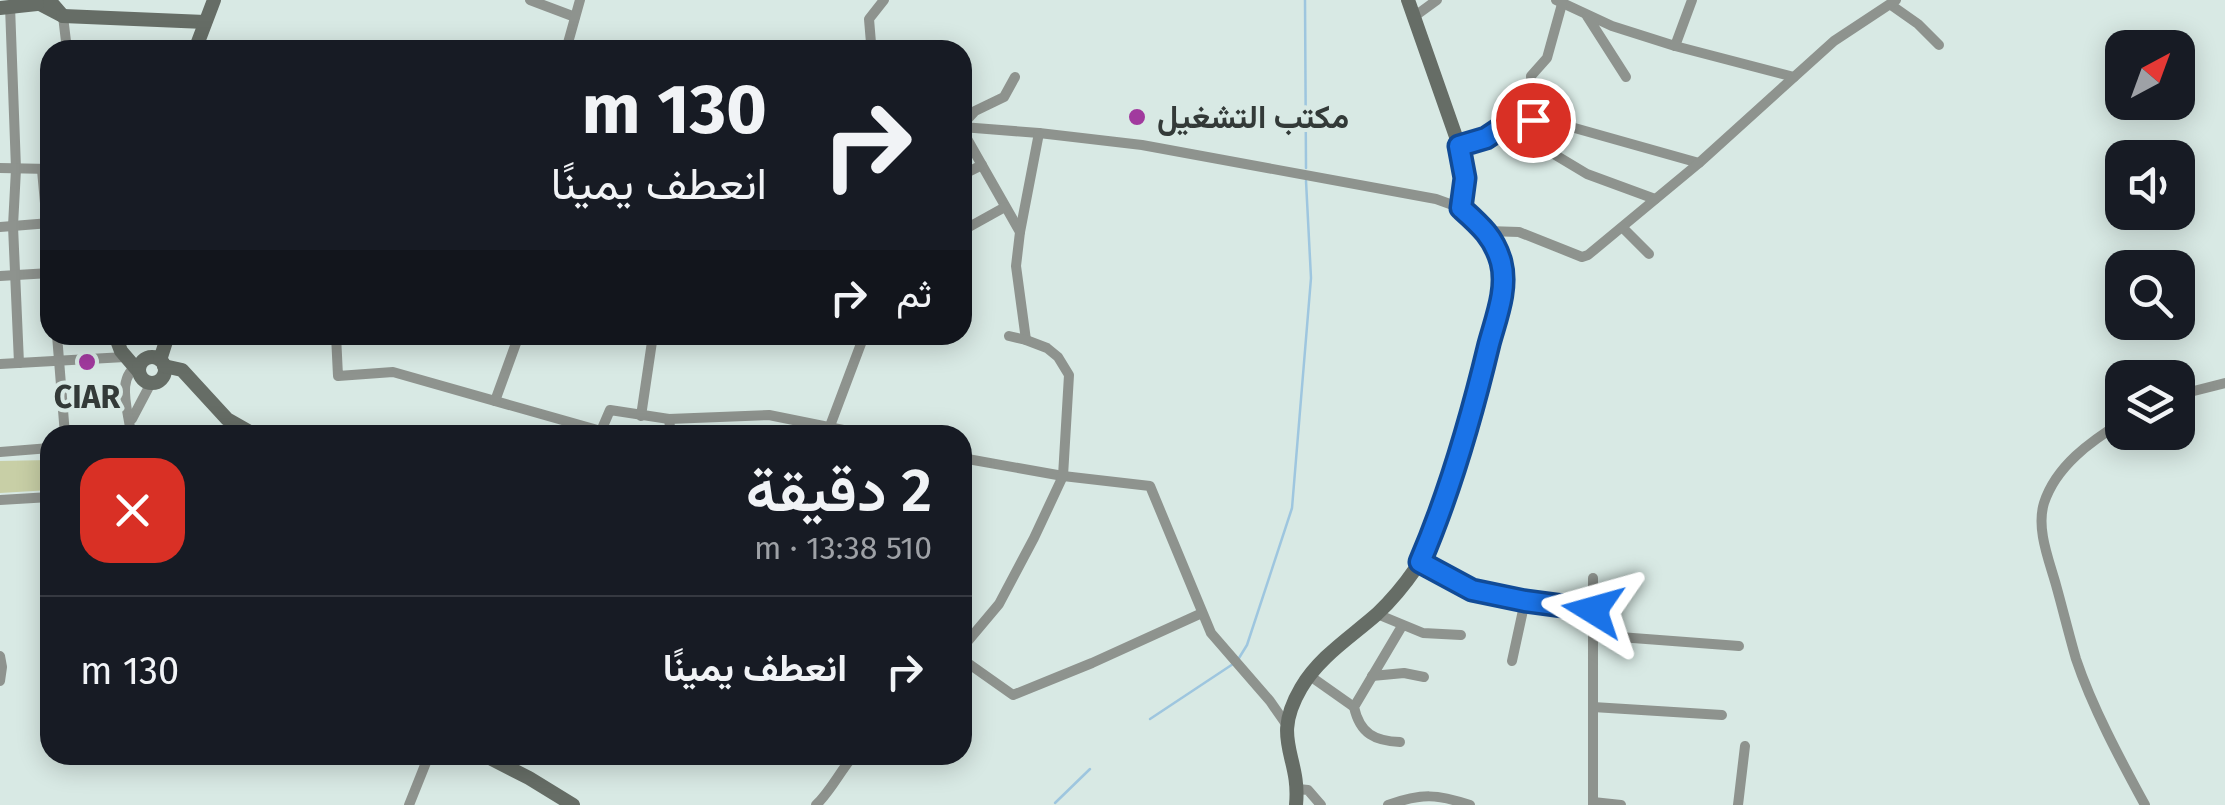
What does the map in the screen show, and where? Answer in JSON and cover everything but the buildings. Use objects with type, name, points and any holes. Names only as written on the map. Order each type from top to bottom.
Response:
[{"type":"street","points":[[198,40],[214,0]]},
{"type":"street","points":[[530,0],[575,17]]},
{"type":"street","points":[[569,40],[580,0]]},
{"type":"street","points":[[870,40],[869,19],[884,0]]},
{"type":"street","points":[[1408,0],[1459,146],[1465,178],[1461,208]]},
{"type":"street","points":[[1414,16],[1437,0]]},
{"type":"street","points":[[1674,46],[1692,0]]},
{"type":"street","points":[[19,363],[16,276],[6,226],[16,169],[8,5],[41,1],[63,16],[204,22]]},
{"type":"street","points":[[1654,199],[1587,174],[1537,144],[1531,76],[1547,58],[1559,2],[1587,16],[1674,46],[1794,77]]},
{"type":"street","points":[[1487,231],[1519,232],[1582,258],[1699,163],[1834,41],[1893,3],[1939,45]]},
{"type":"street","points":[[63,16],[66,40]]},
{"type":"street","points":[[1587,16],[1626,77]]},
{"type":"street","points":[[972,114],[1004,97],[1015,77]]},
{"type":"street","points":[[1459,146],[1532,118],[1699,163]]},
{"type":"street","points":[[972,129],[1142,145],[1436,199],[1461,208],[1494,241],[1504,286],[1474,406],[1420,562],[1399,591],[1337,646],[1310,676],[1301,687],[1286,724],[1297,797],[1308,790],[1320,805]]},
{"type":"street","points":[[1026,340],[1016,266],[1039,133]]},
{"type":"street","points":[[972,146],[1020,232]]},
{"type":"street","points":[[972,170],[982,165]]},
{"type":"street","points":[[0,168],[40,170]]},
{"type":"street","points":[[972,225],[1005,207]]},
{"type":"street","points":[[6,226],[40,224]]},
{"type":"street","points":[[1623,228],[1650,254]]},
{"type":"street","points":[[0,276],[40,274]]},
{"type":"street","points":[[972,636],[999,604],[1063,476],[1069,375],[1058,357],[1046,348],[1009,336]]},
{"type":"street","points":[[58,345],[64,425]]},
{"type":"street","points":[[117,345],[143,380],[159,372],[182,370],[227,419],[238,425]]},
{"type":"street","points":[[132,425],[137,407],[159,372],[166,345]]},
{"type":"street","points":[[336,345],[338,376],[393,372],[580,425]]},
{"type":"street","points":[[495,401],[515,345]]},
{"type":"street","points":[[641,416],[652,345]]},
{"type":"street","points":[[830,425],[860,345]]},
{"type":"street","points":[[129,425],[124,381],[134,365],[147,358],[159,372]]},
{"type":"street","points":[[0,364],[60,360],[134,365]]},
{"type":"street","points":[[2195,391],[2225,383]]},
{"type":"street","points":[[604,425],[610,410],[669,419],[769,416],[824,425]]},
{"type":"street","points":[[669,419],[670,425]]},
{"type":"street","points":[[2105,434],[2075,456],[2056,478],[2044,504],[2041,523],[2077,662],[2145,805]]},
{"type":"street","points":[[0,452],[40,449]]},
{"type":"street","points":[[972,461],[1150,486],[1211,633],[1286,724]]},
{"type":"street","points":[[0,500],[40,498]]},
{"type":"street","points":[[1420,562],[1472,590],[1593,610]]},
{"type":"street","points":[[1593,578],[1593,803],[1621,805]]},
{"type":"street","points":[[1512,661],[1525,601]]},
{"type":"street","points":[[972,666],[1013,695],[1202,613]]},
{"type":"street","points":[[1376,614],[1423,633],[1462,635]]},
{"type":"street","points":[[1354,707],[1402,626]]},
{"type":"street","points":[[1593,636],[1740,646]]},
{"type":"street","points":[[0,656],[0,682]]},
{"type":"street","points":[[1310,676],[1354,707],[1358,722],[1379,741],[1400,742]]},
{"type":"street","points":[[1372,676],[1424,677]]},
{"type":"street","points":[[1593,707],[1722,715]]},
{"type":"street","points":[[1738,805],[1744,746]]},
{"type":"street","points":[[409,805],[425,765]]},
{"type":"street","points":[[504,765],[573,805]]},
{"type":"street","points":[[816,805],[846,765]]},
{"type":"street","points":[[1388,805],[1412,796],[1446,798],[1470,805]]},
{"type":"green space","points":[[40,460],[40,491],[0,493],[0,461]]},
{"type":"waterway","points":[[1305,0],[1306,168]]},
{"type":"waterway","points":[[1239,658],[1247,645],[1292,508],[1311,278],[1306,181]]},
{"type":"waterway","points":[[1150,719],[1233,664]]},
{"type":"waterway","points":[[1055,803],[1090,769]]},
{"type":"place","name":"مكتب التشغيل","points":[[1137,117]]},
{"type":"place","name":"CIAR","points":[[87,362]]},
{"type":"route","points":[[1533,120],[1504,126],[1486,138],[1459,146],[1465,178],[1461,208],[1494,241],[1504,286],[1443,508],[1420,562],[1472,590],[1593,610]]}]
